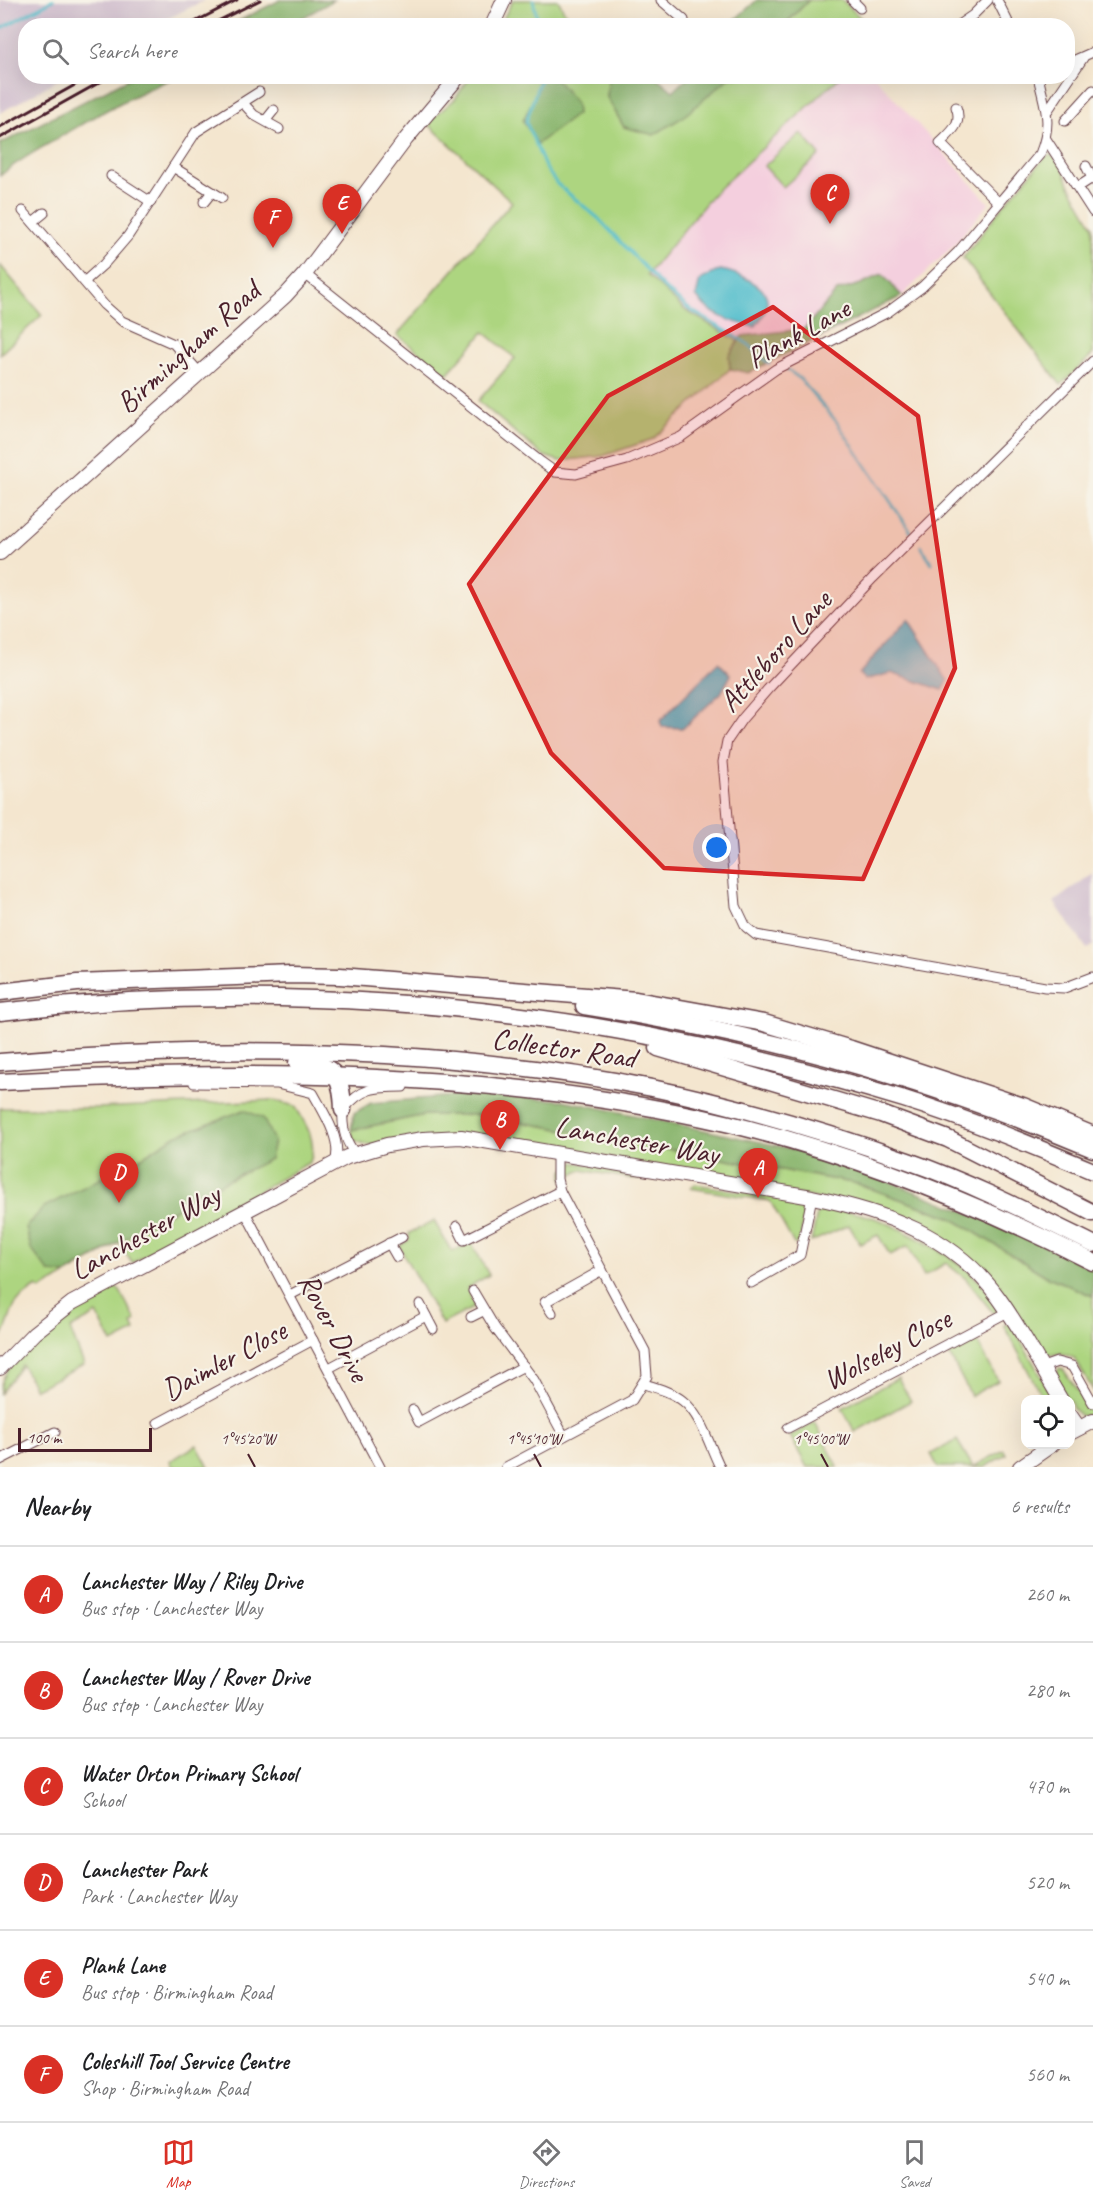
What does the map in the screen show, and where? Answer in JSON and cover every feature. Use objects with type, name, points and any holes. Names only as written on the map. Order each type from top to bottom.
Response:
[{"type":"highway","points":[[0,992],[77,983],[291,975],[340,976],[636,1000],[764,1023],[851,1048],[1023,1106],[1093,1135]]},
{"type":"highway","points":[[462,986],[640,1014],[800,1049],[981,1105],[1093,1149]]},
{"type":"highway","points":[[0,1012],[212,996],[381,1001],[551,1018],[742,1054],[819,1075],[918,1104],[1007,1135],[1093,1171]]},
{"type":"highway","points":[[551,1018],[881,1114],[948,1139],[1093,1213]]},
{"type":"highway","name":"Collector Road","points":[[0,1062],[171,1052],[286,1051],[444,1059],[569,1074],[653,1088],[734,1107],[910,1162],[1025,1210],[1093,1244]]},
{"type":"highway","points":[[171,1052],[247,1062],[315,1064],[331,1069],[338,1078],[343,1110]]},
{"type":"highway","name":"Collector Road","points":[[0,1083],[131,1077],[338,1078],[510,1088],[647,1107],[730,1125],[819,1149],[902,1176],[1021,1225],[1093,1262]]},
{"type":"street","points":[[496,18],[504,0]]},
{"type":"street","points":[[661,0],[682,18]]},
{"type":"street","points":[[852,0],[860,8]]},
{"type":"street","points":[[967,18],[988,0]]},
{"type":"street","points":[[997,0],[1006,18]]},
{"type":"street","points":[[1075,73],[1088,55],[1093,65]]},
{"type":"street","name":"Birmingham Road","points":[[0,553],[262,317],[305,274],[406,139],[452,84]]},
{"type":"street","name":"Plank Lane","points":[[305,274],[541,462],[555,472],[576,474],[627,460],[681,436],[776,369],[888,312],[922,287],[958,252],[1040,154],[1046,139],[1048,110],[1040,84]]},
{"type":"street","points":[[1048,110],[1067,84]]},
{"type":"street","points":[[1065,122],[1093,90]]},
{"type":"street","points":[[85,281],[104,264],[128,236],[196,132],[259,92]]},
{"type":"street","points":[[243,103],[254,115],[279,129]]},
{"type":"street","points":[[956,108],[959,116],[957,125],[940,143],[999,203]]},
{"type":"street","points":[[266,120],[274,110]]},
{"type":"street","points":[[1046,139],[1093,212]]},
{"type":"street","points":[[1078,187],[1092,179],[1086,166]]},
{"type":"street","points":[[173,167],[222,198]]},
{"type":"street","points":[[122,183],[129,173]]},
{"type":"street","points":[[111,176],[151,202]]},
{"type":"street","points":[[204,202],[212,192]]},
{"type":"street","points":[[23,211],[122,321],[174,344],[199,372]]},
{"type":"street","points":[[33,222],[44,213]]},
{"type":"street","name":"Attleboro Lane","points":[[1093,361],[873,578],[742,719],[727,741],[723,762],[736,906],[746,927],[766,938],[1045,987],[1064,988],[1093,977]]},
{"type":"street","points":[[0,1083],[290,1085],[313,1093],[325,1113],[337,1149],[335,1162]]},
{"type":"street","points":[[355,1153],[348,1142],[342,1121],[343,1110],[364,1090],[374,1087],[510,1088]]},
{"type":"street","name":"Lanchester Way","points":[[0,1368],[33,1333],[72,1303],[335,1162],[355,1153],[423,1139],[461,1137],[812,1197],[865,1208],[913,1227],[975,1272],[1008,1312],[1043,1366],[1058,1395]]},
{"type":"street","points":[[506,1467],[632,1400],[644,1384],[646,1376],[645,1351],[560,1191],[557,1179],[557,1154]]},
{"type":"street","points":[[457,1226],[464,1240],[560,1191]]},
{"type":"street","points":[[752,1282],[801,1255],[812,1197]]},
{"type":"street","name":"Rover Drive","points":[[244,1210],[379,1467]]},
{"type":"street","points":[[290,1294],[402,1237]]},
{"type":"street","points":[[389,1243],[397,1257]]},
{"type":"street","points":[[552,1313],[545,1302],[602,1270]]},
{"type":"street","points":[[473,1291],[483,1311],[524,1366],[564,1436]]},
{"type":"street","points":[[420,1304],[433,1329]]},
{"type":"street","points":[[471,1317],[483,1311]]},
{"type":"street","name":"Wolseley Close","points":[[788,1428],[1008,1312]]},
{"type":"street","points":[[329,1368],[426,1316]]},
{"type":"street","name":"Daimler Close","points":[[158,1423],[313,1340]]},
{"type":"street","points":[[1043,1366],[1057,1362],[1071,1366],[1093,1403]]},
{"type":"street","points":[[412,1410],[419,1422],[524,1366]]},
{"type":"street","points":[[644,1384],[671,1393],[684,1401],[692,1410],[720,1467]]},
{"type":"street","points":[[1075,1431],[1093,1421]]},
{"type":"street","points":[[0,1460],[55,1432]]},
{"type":"street","points":[[1020,1467],[1046,1449]]},
{"type":"street","points":[[527,1457],[532,1467]]},
{"type":"highlighted area","points":[[773,307],[918,416],[955,668],[863,879],[664,868],[551,753],[469,584],[608,396]]},
{"type":"shaded area","points":[[0,0],[205,0],[169,18],[18,18],[18,84],[51,84],[0,113]]},
{"type":"shaded area","points":[[832,84],[881,84],[989,203],[954,245],[902,296],[813,343],[748,344],[738,341],[685,310],[646,275],[714,193]]},
{"type":"shaded area","points":[[1093,873],[1093,945],[1087,949],[1054,902]]},
{"type":"green space","points":[[280,0],[334,0],[302,18],[245,18]]},
{"type":"green space","points":[[513,0],[558,0],[568,18],[504,18]]},
{"type":"green space","points":[[757,0],[809,0],[791,18],[737,18]]},
{"type":"green space","points":[[809,0],[842,0],[861,18],[792,18]]},
{"type":"green space","points":[[118,84],[160,84],[87,121],[21,160],[0,176],[0,144]]},
{"type":"green space","points":[[465,84],[608,84],[607,97],[624,127],[693,107],[721,84],[832,84],[714,193],[647,275],[685,310],[738,341],[729,356],[730,369],[653,439],[603,456],[559,461],[542,455],[478,401],[515,358],[484,332],[447,374],[397,335],[512,202],[427,123],[455,99]]},
{"type":"green space","points":[[538,84],[560,84],[576,103],[577,114],[537,144],[523,121],[538,88]]},
{"type":"green space","points":[[608,84],[664,84],[673,91],[680,84],[722,84],[683,117],[654,135],[624,127],[607,97]]},
{"type":"green space","points":[[801,133],[820,155],[783,187],[764,166]]},
{"type":"green space","points":[[1052,155],[1061,163],[1069,184],[1093,226],[1093,354],[1061,385],[963,258],[1002,207],[1046,156]]},
{"type":"green space","points":[[0,265],[42,315],[0,354]]},
{"type":"green space","points":[[882,274],[902,296],[748,373],[730,369],[729,356],[742,336],[804,329],[837,291],[861,284]]},
{"type":"green space","points":[[465,1095],[563,1100],[825,1156],[1015,1231],[1093,1269],[1093,1296],[1046,1276],[950,1217],[858,1184],[483,1115],[425,1115],[351,1130],[354,1113],[371,1103]]},
{"type":"green space","points":[[272,1100],[295,1106],[312,1140],[310,1162],[132,1263],[119,1243],[40,1290],[37,1287],[19,1300],[0,1340],[0,1108],[98,1108]]},
{"type":"green space","points":[[244,1110],[263,1118],[274,1141],[270,1159],[206,1191],[66,1274],[49,1272],[31,1249],[26,1227],[44,1207],[139,1159],[175,1136]]},
{"type":"green space","points":[[425,1115],[483,1115],[858,1184],[950,1217],[1046,1276],[1093,1296],[1093,1390],[1074,1358],[1061,1353],[1052,1355],[1040,1349],[1002,1293],[888,1212],[509,1139],[367,1145],[354,1140],[351,1130]]},
{"type":"green space","points":[[571,1162],[636,1172],[641,1180],[581,1170],[563,1180],[563,1171]]},
{"type":"green space","points":[[695,1184],[798,1201],[804,1212],[800,1243],[794,1244],[770,1201],[690,1188]]},
{"type":"green space","points":[[827,1207],[878,1219],[933,1247],[966,1270],[980,1283],[991,1296],[999,1311],[994,1314],[966,1279],[946,1263],[924,1276],[908,1246],[890,1255],[878,1235],[860,1244],[849,1225],[811,1242],[817,1214]]},
{"type":"green space","points":[[434,1221],[452,1252],[471,1242],[489,1275],[467,1288],[475,1307],[442,1324],[399,1246],[409,1240],[409,1233]]},
{"type":"green space","points":[[115,1287],[120,1291],[136,1321],[132,1324],[135,1331],[112,1343],[97,1314],[70,1329],[84,1365],[35,1389],[22,1365],[0,1393],[4,1378],[13,1362],[27,1346],[64,1317]]},
{"type":"green space","points":[[1011,1323],[1052,1395],[1041,1395],[1004,1325]]},
{"type":"green space","points":[[975,1337],[998,1381],[971,1396],[948,1352]]},
{"type":"green space","points":[[1059,1368],[1063,1369],[1092,1412],[1091,1416],[1081,1416],[1075,1411],[1075,1395],[1065,1395],[1055,1376]]},
{"type":"green space","points":[[898,1378],[911,1401],[855,1432],[842,1408]]},
{"type":"green space","points":[[815,1422],[838,1467],[807,1467],[790,1436]]},
{"type":"green space","points":[[957,1440],[973,1467],[938,1467],[931,1454]]},
{"type":"green space","points":[[197,1445],[209,1467],[173,1467],[170,1461]]},
{"type":"green space","points":[[1004,1450],[1006,1454],[985,1467],[973,1467]]},
{"type":"water","points":[[720,270],[748,280],[765,294],[767,300],[764,314],[755,327],[715,313],[696,296],[700,280]]},
{"type":"water","points":[[908,619],[948,681],[943,690],[891,673],[865,680],[859,674]]},
{"type":"water","points":[[718,662],[731,675],[721,693],[683,728],[662,727],[660,721]]},
{"type":"waterway","points":[[20,18],[53,0]]},
{"type":"waterway","points":[[533,0],[537,18]]},
{"type":"waterway","points":[[0,29],[18,19]]},
{"type":"waterway","points":[[538,84],[526,122],[545,167],[557,184],[598,218],[663,287],[689,309],[748,344],[769,364]]},
{"type":"waterway","points":[[785,368],[799,378],[836,421],[911,532]]},
{"type":"waterway","points":[[921,546],[932,563]]},
{"type":"railway","points":[[202,18],[237,0]]},
{"type":"railway","points":[[224,18],[260,0]]},
{"type":"railway","points":[[0,127],[77,84]]},
{"type":"railway","points":[[0,138],[97,84]]},
{"type":"place","name":"Water Orton Primary School","points":[[830,224]]},
{"type":"place","name":"Plank Lane","points":[[342,234]]},
{"type":"place","name":"Coleshill Tool Service Centre","points":[[273,248]]},
{"type":"place","name":"Lanchester Way / Rover Drive","points":[[500,1150]]},
{"type":"place","name":"Lanchester Way / Riley Drive","points":[[758,1198]]},
{"type":"place","name":"Lanchester Park","points":[[119,1203]]}]
